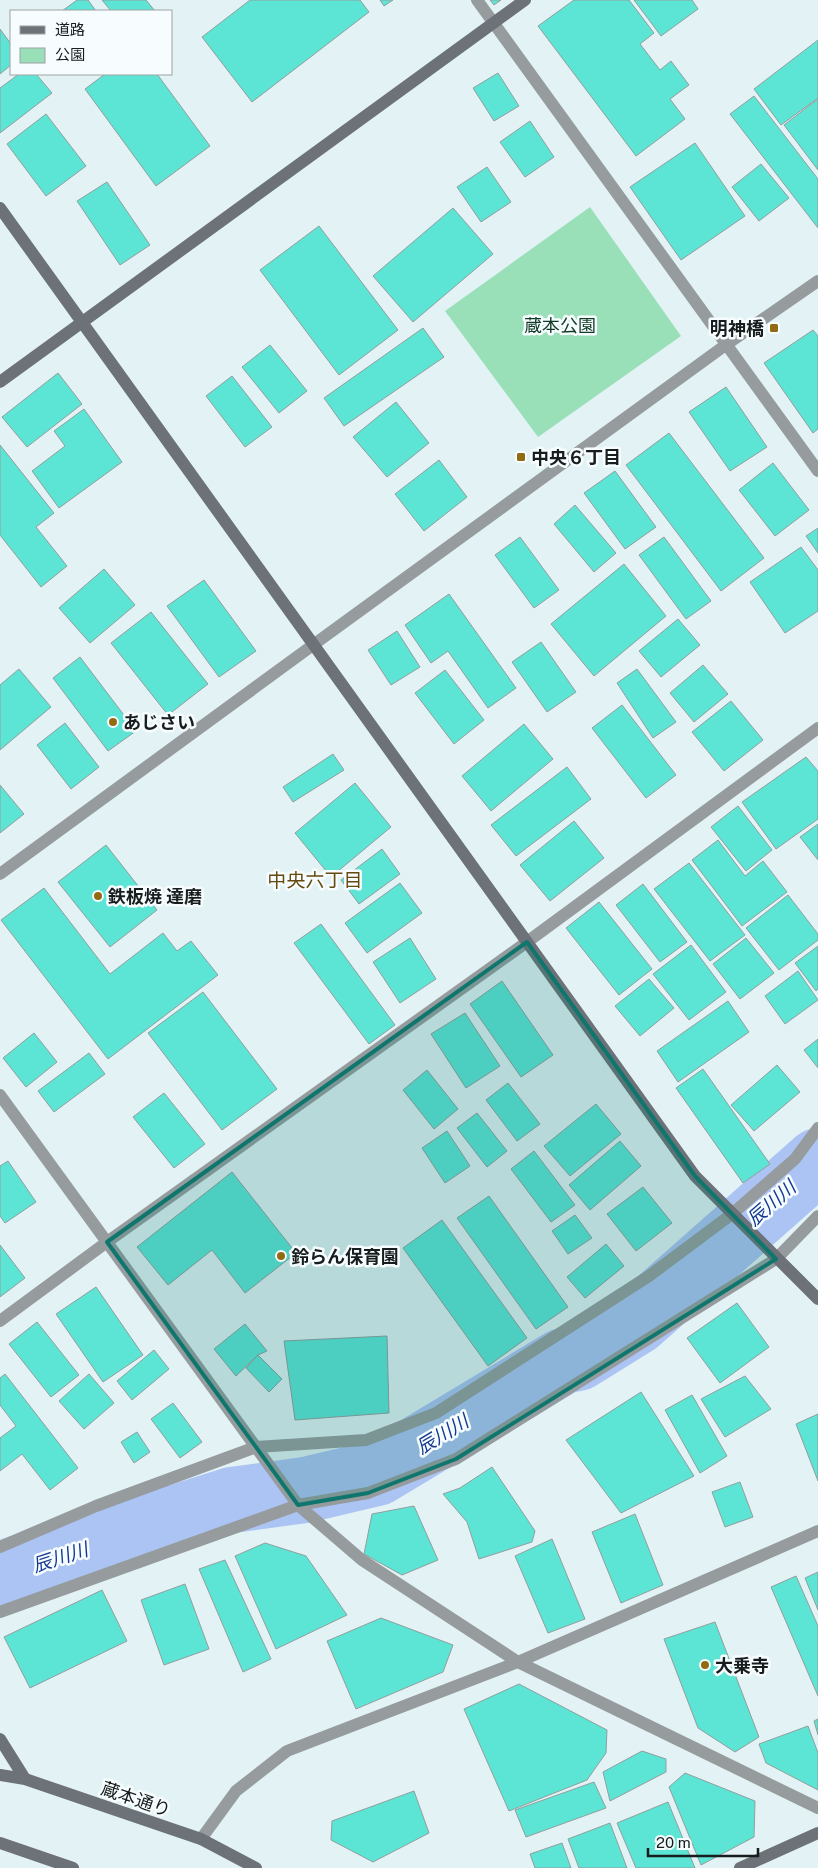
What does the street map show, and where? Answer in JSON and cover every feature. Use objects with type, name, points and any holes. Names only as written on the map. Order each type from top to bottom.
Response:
[{"type":"street","points":[[477,0],[818,471]]},
{"type":"street","points":[[0,382],[525,0]]},
{"type":"street","points":[[0,208],[695,1176],[818,1299]]},
{"type":"street","points":[[0,874],[313,644],[727,344],[818,281]]},
{"type":"street","points":[[0,1320],[106,1242],[527,942],[818,728]]},
{"type":"street","points":[[0,1095],[298,1505],[362,1560],[518,1662],[818,1808]]},
{"type":"street","points":[[0,1547],[96,1506],[256,1447],[366,1440],[436,1413],[649,1276],[732,1214],[794,1159],[818,1128]]},
{"type":"street","points":[[0,1612],[298,1505],[368,1493],[456,1459],[776,1258],[818,1216]]},
{"type":"street","points":[[201,1840],[236,1792],[287,1751],[518,1662],[818,1531]]},
{"type":"street","points":[[0,1739],[25,1779]]},
{"type":"street","name":"蔵本通り","points":[[0,1775],[25,1779],[201,1840],[256,1868]]},
{"type":"street","points":[[740,1868],[818,1833]]},
{"type":"street","points":[[0,1843],[74,1868]]},
{"type":"highlighted area","points":[[527,942],[695,1176],[776,1259],[456,1459],[368,1493],[298,1505],[107,1242]]},
{"type":"green space","name":"蔵本公園","points":[[590,207],[681,336],[538,437],[445,311]]},
{"type":"building","points":[[77,0],[88,0],[95,10],[63,10]]},
{"type":"building","points":[[102,0],[146,0],[154,10],[110,10]]},
{"type":"building","points":[[250,0],[360,0],[369,12],[252,102],[202,37]]},
{"type":"building","points":[[380,0],[393,0],[384,6]]},
{"type":"building","points":[[490,0],[501,0],[494,5]]},
{"type":"building","points":[[574,0],[629,0],[654,33],[640,44],[660,70],[671,61],[689,85],[670,99],[685,119],[636,156],[538,26]]},
{"type":"building","points":[[634,0],[692,0],[698,9],[661,36]]},
{"type":"building","points":[[0,29],[10,43],[10,66],[0,74]]},
{"type":"building","points":[[818,40],[818,98],[781,125],[754,89]]},
{"type":"building","points":[[498,73],[519,106],[494,121],[473,88]]},
{"type":"building","points":[[18,75],[37,75],[52,93],[0,133],[0,88]]},
{"type":"building","points":[[104,75],[158,75],[210,146],[156,186],[85,89]]},
{"type":"building","points":[[754,96],[818,179],[818,228],[730,114]]},
{"type":"building","points":[[818,99],[818,170],[784,125]]},
{"type":"building","points":[[46,114],[86,166],[46,196],[7,144]]},
{"type":"building","points":[[530,121],[554,157],[525,177],[500,142]]},
{"type":"building","points":[[695,143],[745,216],[681,260],[630,187]]},
{"type":"building","points":[[761,164],[789,198],[759,221],[732,187]]},
{"type":"building","points":[[487,167],[511,202],[481,222],[457,187]]},
{"type":"building","points":[[107,182],[150,245],[120,265],[77,201]]},
{"type":"building","points":[[453,208],[493,254],[413,322],[373,276]]},
{"type":"building","points":[[319,226],[398,330],[339,375],[260,270]]},
{"type":"building","points":[[423,328],[444,357],[344,426],[324,398]]},
{"type":"building","points":[[813,330],[818,336],[818,429],[813,433],[764,363]]},
{"type":"building","points":[[270,345],[307,391],[279,413],[242,367]]},
{"type":"building","points":[[58,373],[82,404],[27,447],[2,417]]},
{"type":"building","points":[[232,376],[272,427],[245,447],[206,396]]},
{"type":"building","points":[[726,387],[767,447],[730,471],[689,412]]},
{"type":"building","points":[[396,402],[429,443],[387,477],[353,437]]},
{"type":"building","points":[[84,409],[122,462],[59,508],[32,471],[65,446],[54,431]]},
{"type":"building","points":[[669,433],[764,558],[721,591],[626,465]]},
{"type":"building","points":[[0,445],[54,513],[36,527],[67,566],[41,587],[0,535]]},
{"type":"building","points":[[439,460],[467,497],[424,531],[395,494]]},
{"type":"building","points":[[773,463],[809,510],[775,536],[739,490]]},
{"type":"building","points":[[615,471],[656,527],[625,549],[584,493]]},
{"type":"building","points":[[575,505],[616,553],[594,572],[554,524]]},
{"type":"building","points":[[818,528],[818,553],[806,536]]},
{"type":"building","points":[[520,537],[559,590],[534,608],[495,555]]},
{"type":"building","points":[[664,537],[711,601],[686,619],[639,555]]},
{"type":"building","points":[[801,547],[818,570],[818,611],[785,633],[750,582]]},
{"type":"building","points":[[624,564],[666,616],[594,676],[551,624]]},
{"type":"building","points":[[104,569],[135,605],[90,643],[59,608]]},
{"type":"building","points":[[204,580],[256,651],[219,677],[167,606]]},
{"type":"building","points":[[449,594],[516,688],[488,708],[448,651],[431,663],[405,625]]},
{"type":"building","points":[[151,612],[208,684],[168,715],[111,643]]},
{"type":"building","points":[[678,619],[700,645],[661,677],[639,651]]},
{"type":"building","points":[[397,631],[420,667],[391,685],[368,650]]},
{"type":"building","points":[[541,642],[576,692],[547,712],[512,662]]},
{"type":"building","points":[[80,657],[136,731],[108,751],[53,678]]},
{"type":"building","points":[[703,665],[728,694],[694,722],[670,693]]},
{"type":"building","points":[[19,669],[51,707],[0,750],[0,685]]},
{"type":"building","points":[[637,669],[676,722],[653,738],[617,683]]},
{"type":"building","points":[[445,670],[484,720],[454,744],[415,693]]},
{"type":"building","points":[[731,701],[763,740],[724,771],[692,732]]},
{"type":"building","points":[[622,705],[676,775],[646,798],[592,728]]},
{"type":"building","points":[[65,723],[99,767],[71,789],[37,745]]},
{"type":"building","points":[[524,724],[553,759],[491,811],[462,776]]},
{"type":"building","points":[[333,754],[344,770],[293,802],[283,787]]},
{"type":"building","points":[[806,757],[818,771],[818,819],[776,849],[742,802]]},
{"type":"building","points":[[567,767],[591,799],[516,856],[491,825]]},
{"type":"building","points":[[355,783],[391,827],[331,877],[295,833]]},
{"type":"building","points":[[0,785],[24,814],[0,833]]},
{"type":"building","points":[[738,806],[772,850],[746,871],[711,827]]},
{"type":"building","points":[[574,821],[604,858],[550,901],[520,865]]},
{"type":"building","points":[[818,824],[818,860],[800,837]]},
{"type":"building","points":[[718,840],[745,876],[763,861],[787,892],[742,926],[692,860]]},
{"type":"building","points":[[106,845],[157,910],[110,947],[58,882]]},
{"type":"building","points":[[382,849],[400,874],[359,904],[341,880]]},
{"type":"building","points":[[689,863],[745,935],[710,961],[654,889]]},
{"type":"building","points":[[400,883],[422,913],[367,953],[345,923]]},
{"type":"building","points":[[643,884],[687,942],[660,962],[616,905]]},
{"type":"building","points":[[44,888],[110,974],[163,933],[177,951],[191,941],[218,975],[108,1059],[1,920]]},
{"type":"building","points":[[788,895],[818,934],[818,940],[779,970],[746,928]]},
{"type":"building","points":[[599,902],[652,969],[619,995],[566,928]]},
{"type":"building","points":[[321,924],[395,1025],[369,1044],[294,943]]},
{"type":"building","points":[[410,938],[436,979],[400,1003],[373,962]]},
{"type":"building","points":[[746,938],[774,973],[740,999],[713,964]]},
{"type":"building","points":[[691,945],[726,992],[689,1020],[653,974]]},
{"type":"building","points":[[818,946],[818,989],[816,991],[795,963]]},
{"type":"building","points":[[798,971],[818,1000],[785,1024],[765,996]]},
{"type":"building","points":[[649,979],[674,1008],[640,1036],[615,1006]]},
{"type":"building","points":[[502,981],[553,1055],[521,1077],[470,1004]]},
{"type":"building","points":[[203,992],[277,1089],[222,1130],[148,1033]]},
{"type":"building","points":[[728,1001],[749,1032],[678,1082],[657,1051]]},
{"type":"building","points":[[465,1013],[500,1066],[466,1088],[431,1034]]},
{"type":"building","points":[[34,1033],[57,1062],[26,1087],[3,1058]]},
{"type":"building","points":[[818,1039],[818,1068],[804,1050]]},
{"type":"building","points":[[89,1053],[105,1074],[54,1112],[38,1091]]},
{"type":"building","points":[[777,1065],[800,1092],[754,1131],[731,1105]]},
{"type":"building","points":[[703,1069],[770,1164],[743,1183],[676,1088]]},
{"type":"building","points":[[427,1070],[458,1109],[434,1129],[403,1090]]},
{"type":"building","points":[[508,1083],[540,1124],[517,1141],[486,1100]]},
{"type":"building","points":[[164,1093],[205,1144],[174,1168],[133,1117]]},
{"type":"building","points":[[596,1104],[621,1134],[570,1176],[544,1146]]},
{"type":"building","points":[[477,1113],[507,1151],[487,1167],[457,1128]]},
{"type":"building","points":[[447,1131],[470,1166],[445,1183],[422,1148]]},
{"type":"building","points":[[620,1141],[641,1166],[590,1210],[569,1185]]},
{"type":"building","points":[[534,1151],[575,1205],[551,1222],[511,1169]]},
{"type":"building","points":[[8,1161],[36,1202],[5,1223],[0,1216],[0,1166]]},
{"type":"building","points":[[232,1172],[296,1253],[245,1293],[212,1250],[168,1285],[137,1247]]},
{"type":"building","points":[[643,1187],[672,1223],[636,1251],[607,1214]]},
{"type":"building","points":[[489,1196],[568,1307],[536,1329],[457,1218]]},
{"type":"building","points":[[575,1215],[592,1238],[568,1254],[552,1231]]},
{"type":"building","points":[[442,1220],[527,1338],[488,1366],[403,1248]]},
{"type":"building","points":[[606,1244],[624,1266],[585,1298],[567,1277]]},
{"type":"building","points":[[0,1245],[25,1278],[0,1297]]},
{"type":"building","points":[[96,1287],[143,1355],[103,1382],[56,1314]]},
{"type":"building","points":[[737,1303],[769,1347],[720,1383],[687,1338]]},
{"type":"building","points":[[37,1322],[79,1375],[51,1397],[9,1344]]},
{"type":"building","points":[[245,1324],[267,1351],[258,1355],[236,1376],[214,1349]]},
{"type":"building","points":[[387,1336],[389,1413],[295,1420],[284,1341]]},
{"type":"building","points":[[154,1350],[169,1369],[132,1400],[117,1381]]},
{"type":"building","points":[[258,1355],[282,1379],[269,1392],[246,1368]]},
{"type":"building","points":[[5,1374],[78,1468],[50,1490],[22,1454],[0,1471],[0,1438],[16,1426],[0,1405],[0,1378]]},
{"type":"building","points":[[89,1374],[114,1403],[84,1429],[59,1401]]},
{"type":"building","points":[[745,1376],[771,1409],[725,1437],[701,1399]]},
{"type":"building","points":[[641,1392],[694,1476],[621,1513],[566,1440]]},
{"type":"building","points":[[692,1395],[727,1456],[700,1473],[665,1410]]},
{"type":"building","points":[[173,1403],[202,1442],[180,1458],[151,1419]]},
{"type":"building","points":[[818,1414],[818,1481],[796,1424]]},
{"type":"building","points":[[137,1432],[150,1452],[134,1463],[121,1442]]},
{"type":"building","points":[[492,1467],[535,1531],[532,1542],[479,1559],[467,1522],[443,1494],[460,1488]]},
{"type":"building","points":[[740,1482],[753,1517],[725,1527],[712,1492]]},
{"type":"building","points":[[414,1506],[438,1560],[402,1575],[364,1554],[372,1514]]},
{"type":"building","points":[[635,1514],[663,1585],[621,1603],[592,1532]]},
{"type":"building","points":[[552,1539],[585,1619],[548,1633],[515,1556]]},
{"type":"building","points":[[265,1543],[306,1556],[347,1615],[276,1649],[235,1556]]},
{"type":"building","points":[[225,1560],[271,1659],[243,1672],[199,1569]]},
{"type":"building","points":[[818,1572],[818,1610],[805,1578]]},
{"type":"building","points":[[796,1576],[818,1626],[818,1696],[771,1587]]},
{"type":"building","points":[[185,1584],[209,1649],[164,1665],[141,1600]]},
{"type":"building","points":[[102,1590],[127,1641],[30,1688],[4,1637]]},
{"type":"building","points":[[381,1618],[453,1645],[443,1672],[356,1709],[327,1641]]},
{"type":"building","points":[[715,1622],[759,1737],[735,1752],[698,1728],[664,1639]]},
{"type":"building","points":[[519,1684],[607,1730],[606,1753],[587,1780],[509,1811],[464,1709]]},
{"type":"building","points":[[818,1719],[818,1735],[814,1721]]},
{"type":"building","points":[[808,1726],[818,1753],[818,1790],[766,1763],[759,1744]]},
{"type":"building","points":[[642,1751],[666,1759],[666,1772],[610,1801],[603,1772]]},
{"type":"building","points":[[685,1773],[755,1801],[754,1837],[701,1865],[669,1787]]},
{"type":"building","points":[[594,1782],[606,1808],[526,1837],[515,1810]]},
{"type":"building","points":[[414,1791],[429,1833],[373,1862],[331,1840],[332,1821]]},
{"type":"building","points":[[668,1802],[695,1868],[636,1868],[617,1823]]},
{"type":"building","points":[[610,1823],[627,1868],[579,1868],[568,1839]]},
{"type":"building","points":[[562,1843],[571,1868],[535,1868],[530,1854]]},
{"type":"waterway","name":"辰川川","points":[[0,1576],[46,1559],[232,1500],[305,1490],[377,1473],[563,1361],[578,1358],[636,1322],[818,1161]]},
{"type":"place","name":"明神橋","points":[[774,328]]},
{"type":"place","name":"中央６丁目","points":[[521,457]]},
{"type":"place","name":"あじさい","points":[[113,722]]},
{"type":"place","name":"鉄板焼 達磨","points":[[98,896]]},
{"type":"place","name":"鈴らん保育園","points":[[281,1256]]},
{"type":"place","name":"大乗寺","points":[[705,1665]]},
{"type":"district","name":"中央六丁目","points":[[315,880]]}]
